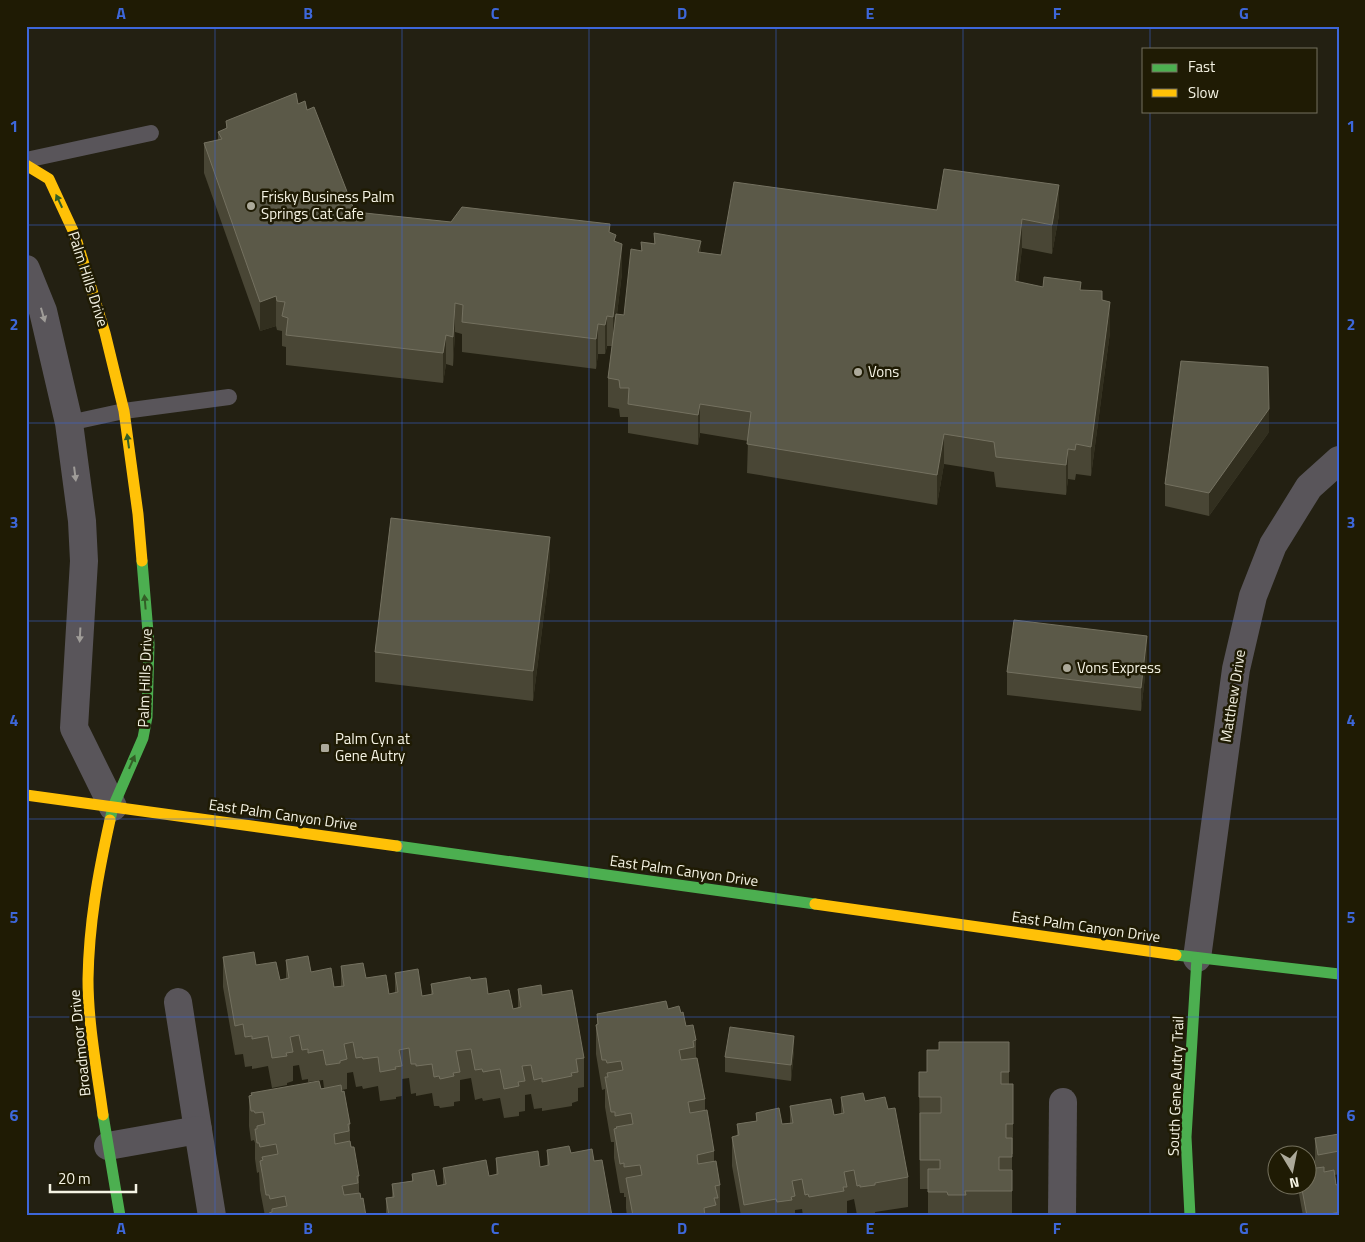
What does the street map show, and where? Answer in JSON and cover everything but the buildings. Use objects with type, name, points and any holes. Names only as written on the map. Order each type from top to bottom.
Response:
[{"type":"main road","name":"Palm Hills Drive","points":[[26,166],[49,179],[75,236],[106,333],[124,411],[138,514],[149,644],[147,717],[143,738],[112,807]]},
{"type":"main road","name":"East Palm Canyon Drive","points":[[26,796],[1197,958],[1339,974]]},
{"type":"main road","name":"Broadmoor Drive","points":[[112,807],[90,920],[88,979],[90,1025],[120,1216]]},
{"type":"main road","name":"South Gene Autry Trail","points":[[1190,1216],[1186,1137],[1197,958]]},
{"type":"street","points":[[26,269],[43,311],[69,423],[82,521],[84,561],[74,728],[112,807]]},
{"type":"street","name":"Matthew Drive","points":[[1197,958],[1236,669],[1253,596],[1273,546],[1309,487],[1339,460]]},
{"type":"street","points":[[178,1002],[212,1216]]},
{"type":"street","points":[[1062,1216],[1063,1102]]},
{"type":"street","points":[[108,1146],[198,1130]]},
{"type":"lane","points":[[26,160],[151,133]]},
{"type":"lane","points":[[69,423],[124,411],[229,397]]},
{"type":"traffic: fast","points":[[110,820],[113,807],[143,738],[147,717],[149,644],[142,561]]},
{"type":"traffic: fast","points":[[397,846],[815,904]]},
{"type":"traffic: fast","points":[[1176,955],[1339,974]]},
{"type":"traffic: fast","points":[[1190,1216],[1186,1137],[1197,958]]},
{"type":"traffic: fast","points":[[103,1115],[120,1216]]},
{"type":"traffic: slow","points":[[26,165],[49,179],[75,235],[105,333],[124,411],[138,514],[142,561]]},
{"type":"traffic: slow","points":[[26,795],[397,846]]},
{"type":"traffic: slow","points":[[103,1115],[91,1030],[88,979],[90,938],[95,899],[110,820]]},
{"type":"traffic: slow","points":[[815,904],[1176,955]]},
{"type":"place","name":"Frisky Business Palm Springs Cat Cafe","points":[[251,206]]},
{"type":"place","name":"Vons","points":[[858,372]]},
{"type":"place","name":"Vons Express","points":[[1067,668]]},
{"type":"place","name":"Palm Cyn at Gene Autry","points":[[325,748]]}]
